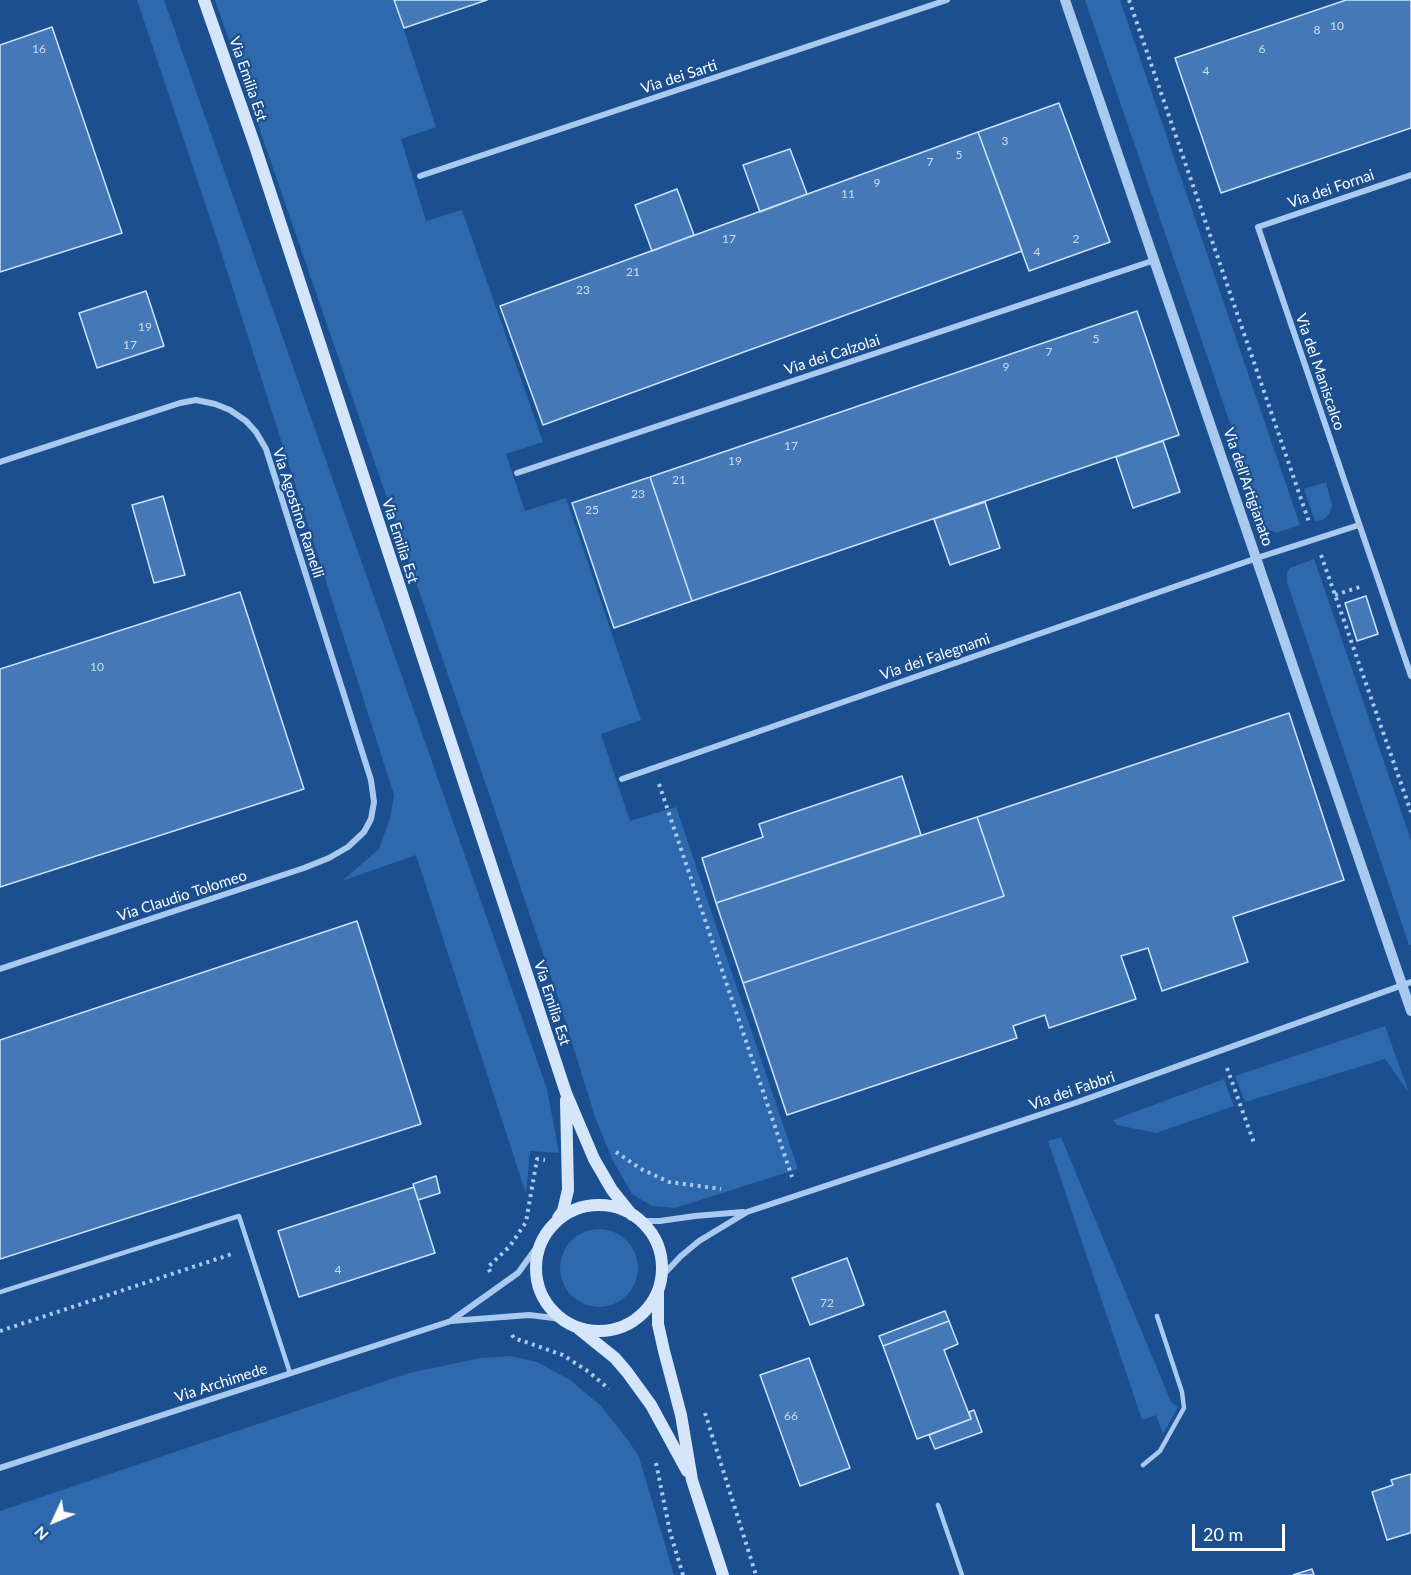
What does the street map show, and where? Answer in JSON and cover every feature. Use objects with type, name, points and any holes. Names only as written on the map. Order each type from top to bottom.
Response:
[{"type":"main road","name":"Via Emilia Est","points":[[204,0],[254,143],[566,1092],[594,1159],[612,1190],[651,1233],[658,1247],[661,1262],[658,1324],[681,1415],[692,1480],[723,1575]]},
{"type":"main road","name":"Via Emilia Est","points":[[566,1092],[568,1190],[563,1211],[542,1240],[537,1254],[538,1284],[552,1310],[615,1358],[627,1372],[651,1405],[692,1480]]},
{"type":"main road","name":"Via Emilia Est","points":[[550,1227],[565,1215],[584,1207],[603,1205],[622,1210],[636,1218]]},
{"type":"main road","name":"Via Emilia Est","points":[[576,1327],[592,1331],[609,1330],[626,1325],[640,1316],[651,1303],[660,1282]]},
{"type":"street","name":"Via dei Sarti","points":[[420,177],[947,0]]},
{"type":"street","name":"Via dell'Artigianato","points":[[1065,0],[1257,558],[1407,983],[1411,1011]]},
{"type":"street","name":"Via dei Fornai","points":[[1258,227],[1411,175]]},
{"type":"street","name":"Via del Maniscalco","points":[[1258,227],[1411,676]]},
{"type":"street","name":"Via dei Calzolai","points":[[517,473],[1155,260]]},
{"type":"street","name":"Via Agostino Ramelli","points":[[0,462],[180,403],[196,400],[230,410],[246,421],[266,449],[371,780],[374,802],[371,819],[364,832]]},
{"type":"street","points":[[1257,558],[1359,525]]},
{"type":"street","name":"Via dei Falegnami","points":[[622,779],[1257,558]]},
{"type":"street","name":"Via Claudio Tolomeo","points":[[0,969],[304,868],[348,847],[364,832]]},
{"type":"street","name":"Via dei Fabbri","points":[[660,1282],[681,1256],[699,1241],[747,1212],[1078,1102],[1407,983]]},
{"type":"street","name":"Via dei Fabbri","points":[[636,1218],[660,1221],[747,1212]]},
{"type":"street","name":"Via Archimede","points":[[451,1321],[518,1273],[542,1240]]},
{"type":"street","name":"Via Archimede","points":[[0,1468],[451,1321],[529,1315],[562,1319]]},
{"type":"lane","points":[[0,1292],[239,1216],[290,1372]]},
{"type":"lane","points":[[1143,1465],[1160,1451],[1184,1408],[1182,1392],[1157,1316]]},
{"type":"lane","points":[[938,1505],[962,1575]]},
{"type":"path","points":[[1129,0],[1411,812]]},
{"type":"path","points":[[1335,596],[1379,581]]},
{"type":"path","points":[[654,768],[798,1195]]},
{"type":"path","points":[[1220,1050],[1254,1143]]},
{"type":"path","points":[[0,1331],[250,1248]]},
{"type":"path","points":[[710,1429],[756,1575]]},
{"type":"shaded area","points":[[137,0],[164,0],[547,1089],[559,1153],[530,1151],[526,1194],[416,855],[342,881],[379,849],[390,818],[394,795],[216,236]]},
{"type":"shaded area","points":[[215,0],[394,0],[436,127],[401,139],[426,221],[462,210],[543,442],[506,454],[525,511],[566,498],[641,720],[601,734],[630,821],[676,807],[798,1169],[675,1208],[652,1206],[632,1194],[612,1159],[595,1117],[561,1007],[485,782]]},
{"type":"shaded area","points":[[1085,0],[1120,0],[1300,525],[1276,533],[1266,528]]},
{"type":"shaded area","points":[[1326,482],[1332,506],[1329,514],[1323,520],[1315,521],[1304,489]]},
{"type":"shaded area","points":[[1314,559],[1411,840],[1411,945],[1409,945],[1287,582],[1287,572],[1290,568]]},
{"type":"shaded area","points":[[1385,1026],[1409,1093],[1385,1059],[1245,1102],[1235,1076]]},
{"type":"shaded area","points":[[1224,1079],[1234,1106],[1156,1133],[1117,1125],[1113,1120]]},
{"type":"shaded area","points":[[1061,1137],[1171,1402],[1178,1407],[1163,1434],[1156,1415],[1142,1420],[1048,1141]]},
{"type":"shaded area","points":[[599,1229],[614,1232],[627,1240],[635,1253],[638,1268],[635,1283],[627,1296],[614,1304],[599,1307],[584,1304],[571,1296],[563,1283],[560,1268],[563,1253],[571,1240],[584,1232]]},
{"type":"shaded area","points":[[511,1356],[537,1362],[570,1380],[601,1406],[628,1440],[639,1457],[674,1575],[0,1575],[0,1511],[409,1373],[481,1358]]},
{"type":"building","points":[[394,0],[487,0],[404,28]]},
{"type":"building","points":[[1346,0],[1411,0],[1411,128],[1221,193],[1175,58]]},
{"type":"building","points":[[52,27],[122,233],[0,272],[0,45]]},
{"type":"building","points":[[1059,103],[1110,242],[1029,271],[978,132]]},
{"type":"building","points":[[978,132],[1022,251],[543,425],[500,306]]},
{"type":"building","points":[[790,149],[807,194],[760,212],[743,165]]},
{"type":"building","points":[[677,189],[694,235],[652,251],[635,205]]},
{"type":"building","points":[[146,291],[164,346],[97,368],[79,313]]},
{"type":"building","points":[[1137,311],[1179,435],[692,601],[650,477]]},
{"type":"building","points":[[1163,441],[1180,492],[1133,508],[1116,457]]},
{"type":"building","points":[[650,477],[692,601],[614,628],[572,503]]},
{"type":"building","points":[[163,496],[185,575],[154,583],[132,505]]},
{"type":"building","points":[[985,502],[1000,548],[950,565],[934,519]]},
{"type":"building","points":[[240,592],[304,789],[0,887],[0,669]]},
{"type":"building","points":[[1366,596],[1378,634],[1357,641],[1345,603]]},
{"type":"building","points":[[1289,713],[1344,880],[1233,917],[1248,962],[1162,991],[1148,948],[1121,956],[1136,999],[1049,1028],[1045,1015],[1013,1026],[1017,1038],[787,1115],[743,983],[1004,896],[977,817]]},
{"type":"building","points":[[902,776],[921,835],[716,903],[702,858],[763,837],[759,824]]},
{"type":"building","points":[[977,817],[1004,896],[743,983],[716,903]]},
{"type":"building","points":[[357,921],[421,1124],[0,1259],[0,1040]]},
{"type":"building","points":[[436,1176],[440,1193],[418,1200],[413,1184]]},
{"type":"building","points":[[414,1187],[435,1253],[299,1297],[278,1231]]},
{"type":"building","points":[[847,1258],[864,1305],[810,1325],[792,1278]]},
{"type":"building","points":[[945,1311],[949,1321],[883,1346],[879,1336]]},
{"type":"building","points":[[949,1321],[958,1344],[944,1350],[971,1419],[917,1439],[883,1346]]},
{"type":"building","points":[[809,1358],[850,1468],[800,1486],[760,1375]]},
{"type":"building","points":[[974,1410],[982,1432],[935,1449],[929,1435],[971,1419],[969,1412]]},
{"type":"building","points":[[1411,1474],[1410,1533],[1387,1540],[1372,1492],[1393,1485],[1391,1480]]},
{"type":"building","points":[[1312,1569],[1314,1575],[1293,1575]]}]
